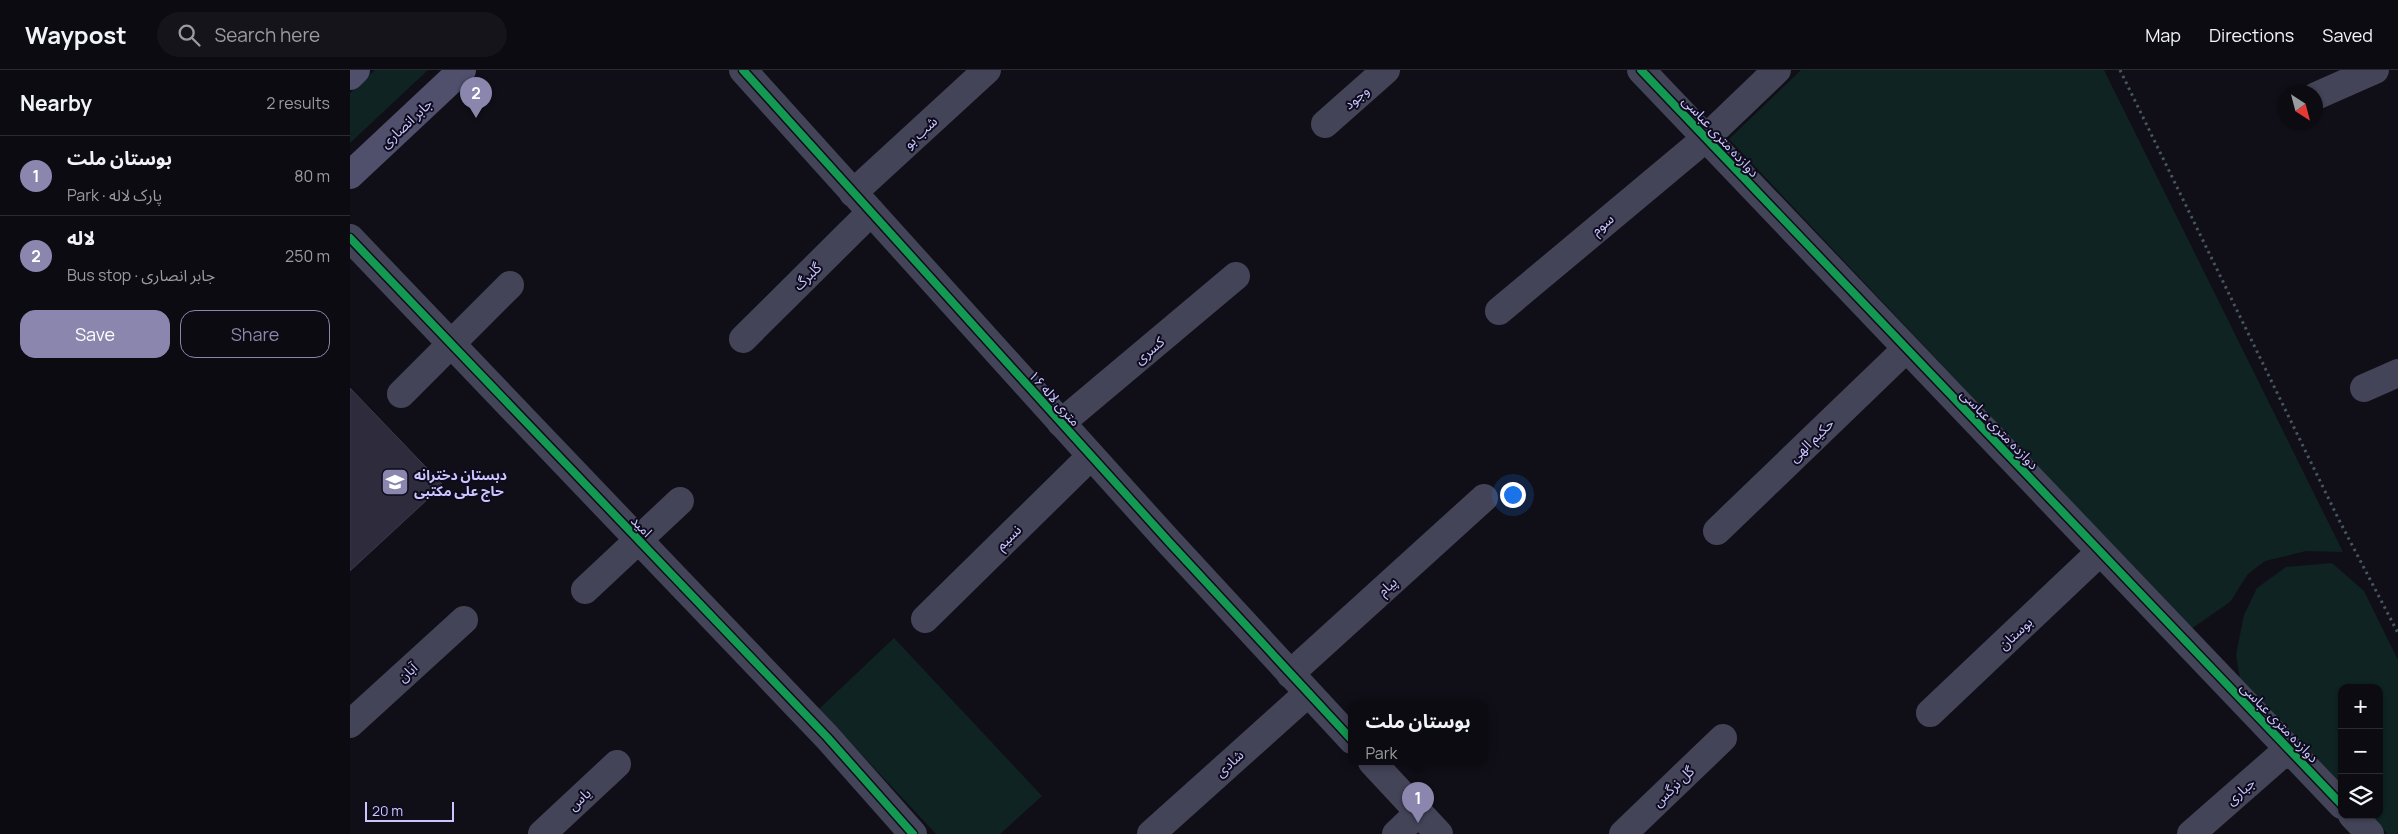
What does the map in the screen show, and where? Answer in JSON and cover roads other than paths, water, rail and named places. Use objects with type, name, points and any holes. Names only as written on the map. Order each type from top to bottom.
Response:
[{"type":"main road","points":[[350,76],[356,70]]},
{"type":"main road","name":"جابر انصاری","points":[[350,175],[462,70]]},
{"type":"street","name":"۱۶ متری لاله","points":[[743,70],[1061,423],[1348,736]]},
{"type":"street","name":"شب بو","points":[[862,203],[987,70]]},
{"type":"street","name":"وجود","points":[[1325,124],[1386,70]]},
{"type":"street","name":"دوازده متری عباسی","points":[[1641,70],[2338,801]]},
{"type":"street","name":"سوم","points":[[1499,311],[1706,138],[1777,70]]},
{"type":"street","points":[[2323,93],[2372,71]]},
{"type":"street","name":"گلبرگ","points":[[743,339],[862,203]]},
{"type":"street","name":"امید","points":[[350,238],[827,737],[913,834]]},
{"type":"street","name":"کسری","points":[[1061,423],[1236,276]]},
{"type":"street","points":[[401,394],[510,285]]},
{"type":"street","name":"حکیم الهی","points":[[1717,530],[1906,349]]},
{"type":"street","points":[[2364,388],[2398,373]]},
{"type":"street","name":"نسیم","points":[[925,619],[1091,456]]},
{"type":"street","name":"پیام","points":[[1299,683],[1484,498]]},
{"type":"street","points":[[584,590],[680,501]]},
{"type":"street","name":"بوستان","points":[[1930,713],[2100,552]]},
{"type":"street","name":"آبان","points":[[350,724],[464,620]]},
{"type":"street","name":"شادی","points":[[1151,834],[1299,683]]},
{"type":"street","name":"گل نرگس","points":[[1623,834],[1723,738]]},
{"type":"street","name":"جباری","points":[[2191,834],[2288,749]]},
{"type":"street","name":"یاس","points":[[542,834],[617,764]]},
{"type":"street","points":[[1375,765],[1439,834]]},
{"type":"street","points":[[1396,834],[1419,812]]},
{"type":"street","points":[[2356,819],[2370,834]]},
{"type":"place","name":"لاله","points":[[476,118]]},
{"type":"place","name":"دبستان دخترانه حاج علی مکتبی","points":[[395,482]]},
{"type":"place","name":"بوستان ملت","points":[[1418,823]]}]
